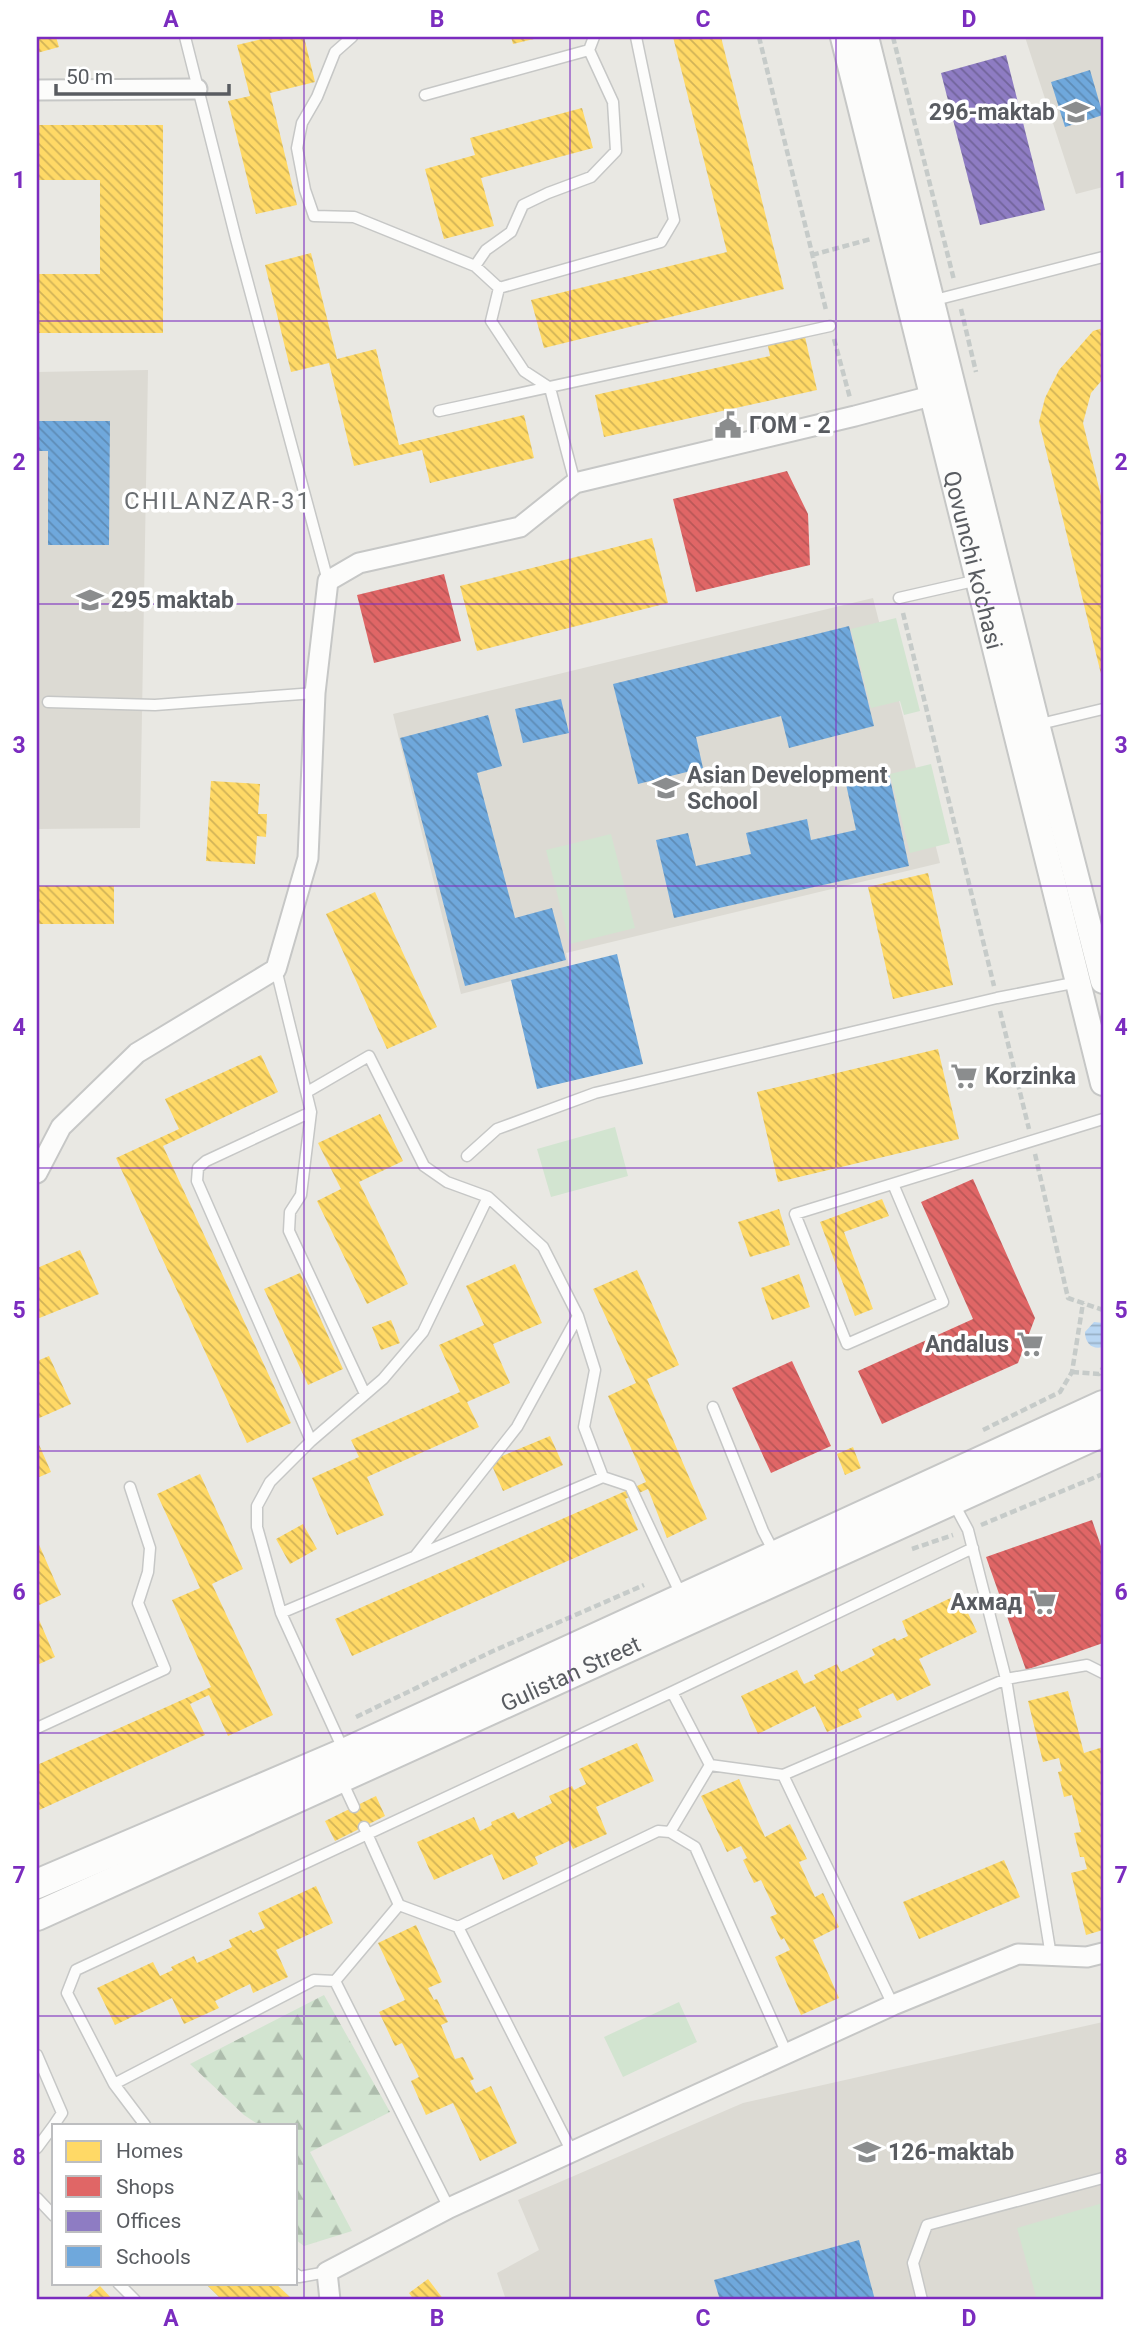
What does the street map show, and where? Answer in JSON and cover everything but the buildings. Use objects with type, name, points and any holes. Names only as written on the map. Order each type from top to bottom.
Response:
[{"type":"main road","name":"Gulistan Street","points":[[37,1884],[947,1489],[1103,1405]]},
{"type":"main road","name":"Gulistan Street","points":[[37,1916],[337,1754],[677,1586],[776,1555],[1103,1432]]},
{"type":"street","name":"Qovunchi ko'chasi","points":[[843,37],[921,303]]},
{"type":"street","name":"Qovunchi ko'chasi","points":[[866,37],[921,303],[1026,727],[1078,982],[1097,1029],[1103,1083]]},
{"type":"street","points":[[37,90],[197,89]]},
{"type":"street","points":[[37,1173],[61,1128],[137,1053],[276,970],[308,858],[315,692],[328,581],[359,563],[520,527],[575,483],[855,416],[943,392]]},
{"type":"street","name":"Qovunchi ko'chasi","points":[[943,392],[978,579],[1103,981]]},
{"type":"street","points":[[330,2300],[327,2272],[449,2208],[893,2005],[1018,1954],[1087,1957],[1103,1953]]},
{"type":"lane","points":[[185,37],[328,581]]},
{"type":"lane","points":[[352,37],[335,52],[317,97],[302,123],[298,148],[305,190],[314,216],[354,217],[475,267],[499,288]]},
{"type":"lane","points":[[475,267],[486,250],[511,232],[523,205],[592,177],[615,152],[613,102],[589,50],[594,37]]},
{"type":"lane","points":[[499,288],[661,242],[674,220],[636,37]]},
{"type":"lane","points":[[425,95],[589,50]]},
{"type":"lane","points":[[921,303],[1103,257]]},
{"type":"lane","points":[[499,288],[491,321],[524,371],[550,388],[575,483]]},
{"type":"lane","points":[[439,411],[830,326]]},
{"type":"lane","points":[[899,598],[978,579]]},
{"type":"lane","points":[[48,702],[155,705],[315,692]]},
{"type":"lane","points":[[1026,727],[1103,709]]},
{"type":"lane","points":[[276,970],[311,1112],[301,1195],[290,1212],[289,1231],[365,1394]]},
{"type":"lane","points":[[467,1156],[497,1129],[595,1093],[997,998],[1078,982]]},
{"type":"lane","points":[[307,1093],[369,1056],[424,1166],[447,1182],[488,1198],[543,1247],[578,1316],[595,1370],[584,1427],[603,1477]]},
{"type":"lane","points":[[311,1112],[206,1161],[198,1168],[197,1181],[311,1441]]},
{"type":"lane","points":[[893,1184],[943,1303],[847,1344],[795,1214],[1103,1119]]},
{"type":"lane","points":[[354,1807],[337,1754],[281,1613],[257,1527],[257,1506],[270,1482],[311,1441],[383,1379],[423,1332],[488,1198]]},
{"type":"lane","points":[[416,1555],[517,1427],[578,1316]]},
{"type":"lane","points":[[713,1407],[776,1555]]},
{"type":"lane","points":[[281,1613],[603,1477],[630,1486],[677,1586]]},
{"type":"lane","points":[[37,1728],[165,1669],[138,1603],[148,1572],[150,1548],[130,1487]]},
{"type":"lane","points":[[947,1489],[968,1531],[1006,1679],[1051,1956]]},
{"type":"lane","points":[[144,2124],[114,2084],[66,1993],[76,1970],[366,1830],[672,1692],[973,1548]]},
{"type":"lane","points":[[710,1765],[783,1775],[1006,1679],[1087,1665],[1103,1673]]},
{"type":"lane","points":[[672,1692],[710,1765]]},
{"type":"lane","points":[[670,1832],[710,1765]]},
{"type":"lane","points":[[783,1775],[893,2005]]},
{"type":"lane","points":[[366,1830],[399,1905],[458,1927],[572,2152]]},
{"type":"lane","points":[[458,1927],[658,1831],[670,1832],[695,1847],[787,2054]]},
{"type":"lane","points":[[335,1981],[399,1905]]},
{"type":"lane","points":[[114,2084],[314,1980],[335,1981]]},
{"type":"lane","points":[[335,1981],[449,2208]]},
{"type":"lane","points":[[37,2056],[62,2113],[55,2124]]},
{"type":"lane","points":[[37,2148],[52,2128]]},
{"type":"lane","points":[[922,2300],[914,2263],[927,2225],[1103,2178]]},
{"type":"lane","points":[[37,2198],[52,2215]]},
{"type":"lane","points":[[298,2276],[327,2272]]},
{"type":"lane","points":[[119,2284],[135,2300]]},
{"type":"path","points":[[759,37],[830,326],[855,416]]},
{"type":"path","points":[[899,598],[1068,1298],[1103,1310]]},
{"type":"path","points":[[973,1434],[1060,1392],[1072,1372],[1083,1303]]},
{"type":"path","points":[[1072,1372],[1099,1374],[1103,1368]]},
{"type":"path","points":[[337,1754],[493,1651],[677,1586]]},
{"type":"shaded area","name":"296-maktab","points":[[1025,37],[1103,37],[1103,187],[1076,194]]},
{"type":"shaded area","name":"295 maktab","points":[[148,370],[140,828],[37,829],[37,372]]},
{"type":"shaded area","name":"Asian Development School","points":[[873,598],[940,863],[566,953],[569,966],[461,994],[393,714]]},
{"type":"shaded area","name":"126-maktab","points":[[1103,2022],[1103,2300],[506,2300],[497,2273],[539,2250],[518,2200],[743,2103]]},
{"type":"green space","points":[[896,618],[920,711],[904,715],[900,701],[871,708],[851,629]]},
{"type":"green space","points":[[931,764],[950,843],[910,853],[890,774]]},
{"type":"green space","points":[[611,834],[635,928],[570,944],[546,850]]},
{"type":"green space","points":[[615,1127],[628,1176],[551,1197],[537,1149]]},
{"type":"green space","points":[[324,1995],[390,2112],[310,2152],[352,2231],[304,2246],[298,2242],[298,2124],[258,2124],[244,2115],[190,2064]]},
{"type":"green space","points":[[679,2002],[697,2042],[623,2077],[604,2037]]},
{"type":"green space","points":[[1103,2203],[1103,2300],[1037,2300],[1017,2228]]},
{"type":"water","points":[[1094,1322],[1103,1323],[1103,1347],[1092,1346],[1086,1339],[1085,1332]]},
{"type":"place","name":"296-maktab","points":[[1076,112]]},
{"type":"place","name":"ГОМ - 2","points":[[728,425]]},
{"type":"place","name":"295 maktab","points":[[90,600]]},
{"type":"place","name":"Asian Development School","points":[[666,788]]},
{"type":"place","name":"Korzinka","points":[[964,1076]]},
{"type":"place","name":"Andalus","points":[[1030,1344]]},
{"type":"place","name":"Ахмад","points":[[1043,1602]]},
{"type":"place","name":"126-maktab","points":[[867,2152]]},
{"type":"district","name":"CHILANZAR-31","points":[[218,501]]}]
